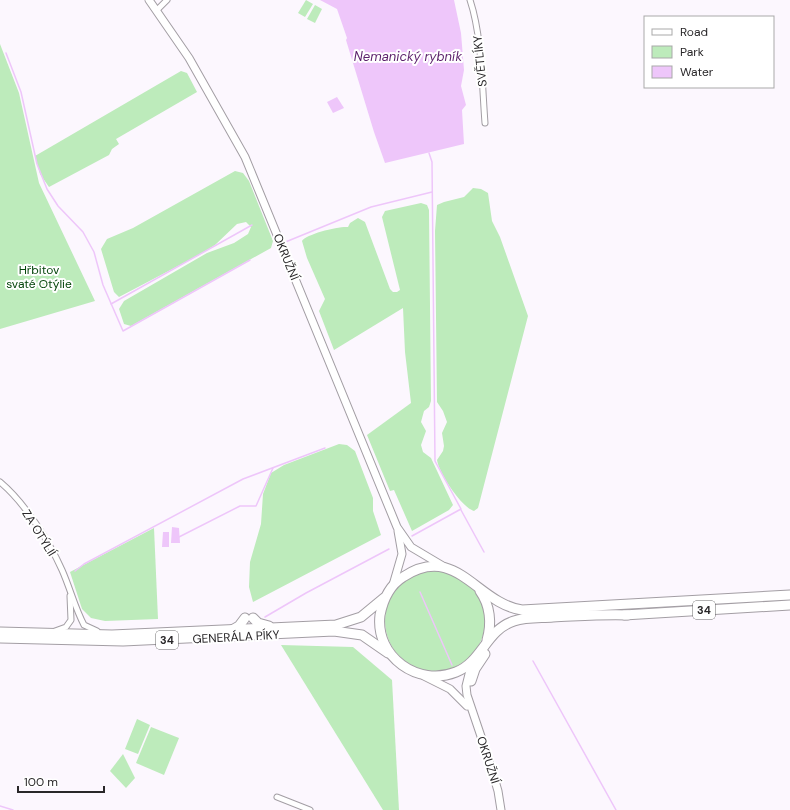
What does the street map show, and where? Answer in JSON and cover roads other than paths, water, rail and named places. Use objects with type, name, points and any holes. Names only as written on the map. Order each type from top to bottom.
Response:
[{"type":"highway","name":"34","points":[[477,587],[487,604],[489,629],[485,644],[472,662],[458,672],[440,677],[422,675],[406,669],[392,657],[387,649],[380,630],[381,608],[386,596],[393,586],[408,574],[417,570],[436,567],[446,568],[463,575],[477,587],[505,606],[512,609],[531,611],[790,595]]},
{"type":"highway","name":"GENERÁLA PÍKY","points":[[0,632],[112,634],[276,628],[349,622],[361,617],[386,596]]},
{"type":"highway","name":"34","points":[[628,615],[790,604]]},
{"type":"highway","points":[[485,644],[499,629],[519,620],[599,614],[628,615]]},
{"type":"highway","points":[[471,681],[475,669],[492,644],[503,633],[513,627],[543,622],[596,619],[628,615]]},
{"type":"highway","points":[[231,630],[249,618],[258,623],[276,628]]},
{"type":"highway","name":"GENERÁLA PÍKY","points":[[0,638],[130,641],[334,631],[362,635],[392,657]]},
{"type":"main road","name":"OKRUŽNÍ","points":[[149,0],[189,58],[245,157],[397,527],[402,554],[393,586]]},
{"type":"main road","name":"OKRUŽNÍ","points":[[397,527],[411,547],[446,568]]},
{"type":"main road","name":"OKRUŽNÍ","points":[[472,662],[466,686],[471,711],[498,791],[501,810]]},
{"type":"main road","name":"OKRUŽNÍ","points":[[422,675],[450,689],[463,699],[471,711]]},
{"type":"main road","points":[[471,681],[470,695],[479,732]]},
{"type":"street","points":[[157,10],[168,0]]},
{"type":"street","name":"SVĚTLÍKY","points":[[470,0],[481,66],[485,123]]},
{"type":"street","name":"ZA OTÝLIÍ","points":[[0,482],[31,517],[50,547],[62,570],[84,625],[93,631],[112,634]]},
{"type":"street","name":"ZA OTÝLIÍ","points":[[46,633],[62,629],[69,624],[71,620],[69,589]]},
{"type":"street","points":[[277,796],[310,810]]},
{"type":"water","name":"Nemanický rybník","points":[[320,0],[454,0],[461,33],[464,70],[461,86],[466,105],[462,110],[464,144],[385,163],[374,132],[346,40],[347,38],[337,9]]},
{"type":"water","points":[[337,97],[344,108],[333,113],[327,102]]},
{"type":"water","points":[[172,527],[179,528],[180,543],[171,543]]},
{"type":"water","points":[[163,532],[169,532],[169,547],[162,547]]},
{"type":"waterway","points":[[6,53],[21,92],[37,164],[47,189],[58,206],[83,232],[94,252],[103,285],[123,331],[250,260]]},
{"type":"waterway","points":[[412,536],[461,509],[435,461],[432,162],[429,153]]},
{"type":"waterway","points":[[283,243],[371,207],[432,192]]},
{"type":"waterway","points":[[111,304],[252,225]]},
{"type":"waterway","points":[[75,571],[84,564],[243,479],[325,448]]},
{"type":"waterway","points":[[177,538],[240,506],[256,506],[273,468]]},
{"type":"waterway","points":[[461,510],[484,552]]},
{"type":"waterway","points":[[265,617],[306,593],[389,549]]},
{"type":"waterway","points":[[420,592],[452,665]]},
{"type":"waterway","points":[[533,661],[616,810]]},
{"type":"waterway","points":[[0,806],[13,810]]},
{"type":"park label","name":"Hřbitov svaté Otýlie","points":[[39,277]]}]
